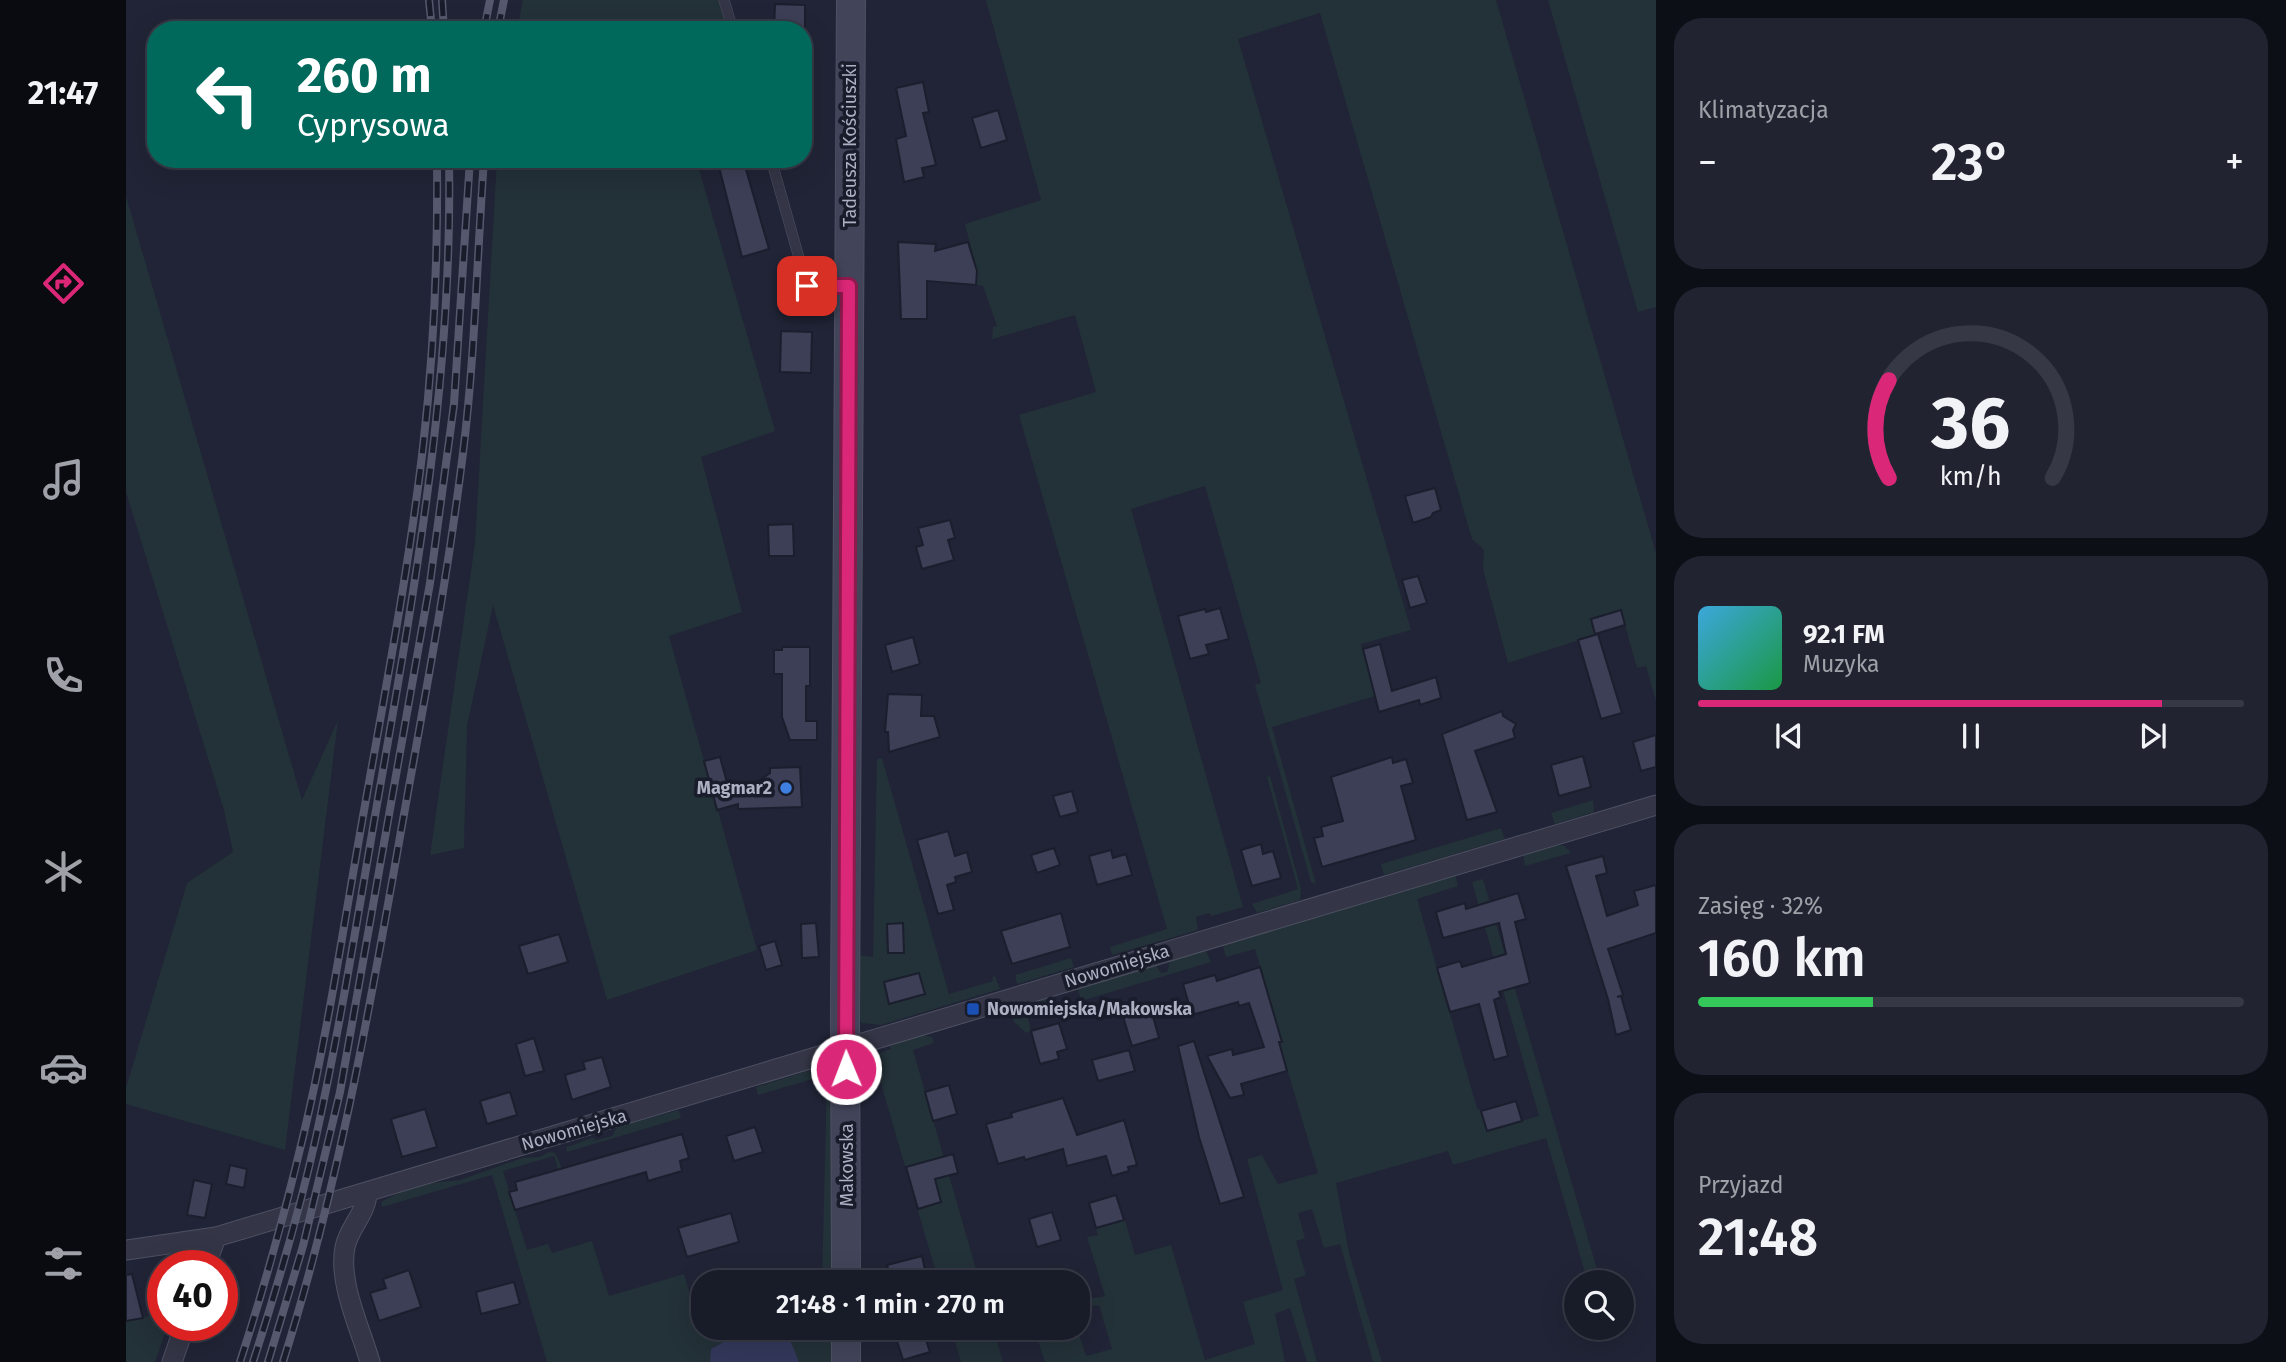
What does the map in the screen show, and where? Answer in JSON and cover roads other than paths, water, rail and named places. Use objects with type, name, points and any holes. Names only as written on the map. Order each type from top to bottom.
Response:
[{"type":"street","name":"Tadeusza Kościuszki","points":[[846,1047],[851,0]]},
{"type":"street","name":"Nowomiejska","points":[[126,1250],[216,1237],[1656,804]]},
{"type":"street","name":"Makowska","points":[[846,1047],[846,1270]]},
{"type":"street","points":[[367,1192],[362,1212],[348,1237],[343,1269],[370,1362]]},
{"type":"street","points":[[211,1250],[216,1237]]},
{"type":"street","points":[[846,1340],[846,1362]]},
{"type":"street","points":[[172,1362],[179,1341]]},
{"type":"lane","points":[[724,0],[730,21]]},
{"type":"lane","points":[[774,168],[807,286],[849,286]]},
{"type":"water","points":[[728,1340],[789,1340],[799,1362],[710,1362],[711,1349]]},
{"type":"railway","points":[[429,0],[431,21]]},
{"type":"railway","points":[[442,0],[443,21]]},
{"type":"railway","points":[[486,21],[490,0]]},
{"type":"railway","points":[[500,21],[504,0]]},
{"type":"railway","points":[[240,1362],[281,1222],[321,1055],[404,582],[423,447],[433,340],[437,168]]},
{"type":"railway","points":[[253,1362],[295,1222],[325,1094],[406,635],[438,398],[449,239],[449,168]]},
{"type":"railway","points":[[268,1362],[303,1246],[340,1092],[430,583],[454,404],[469,168]]},
{"type":"railway","points":[[283,1362],[318,1239],[360,1053],[440,608],[467,417],[483,168]]},
{"type":"place","name":"Magmar2","points":[[786,788]]},
{"type":"place","name":"Nowomiejska/Makowska","points":[[973,1009]]}]
